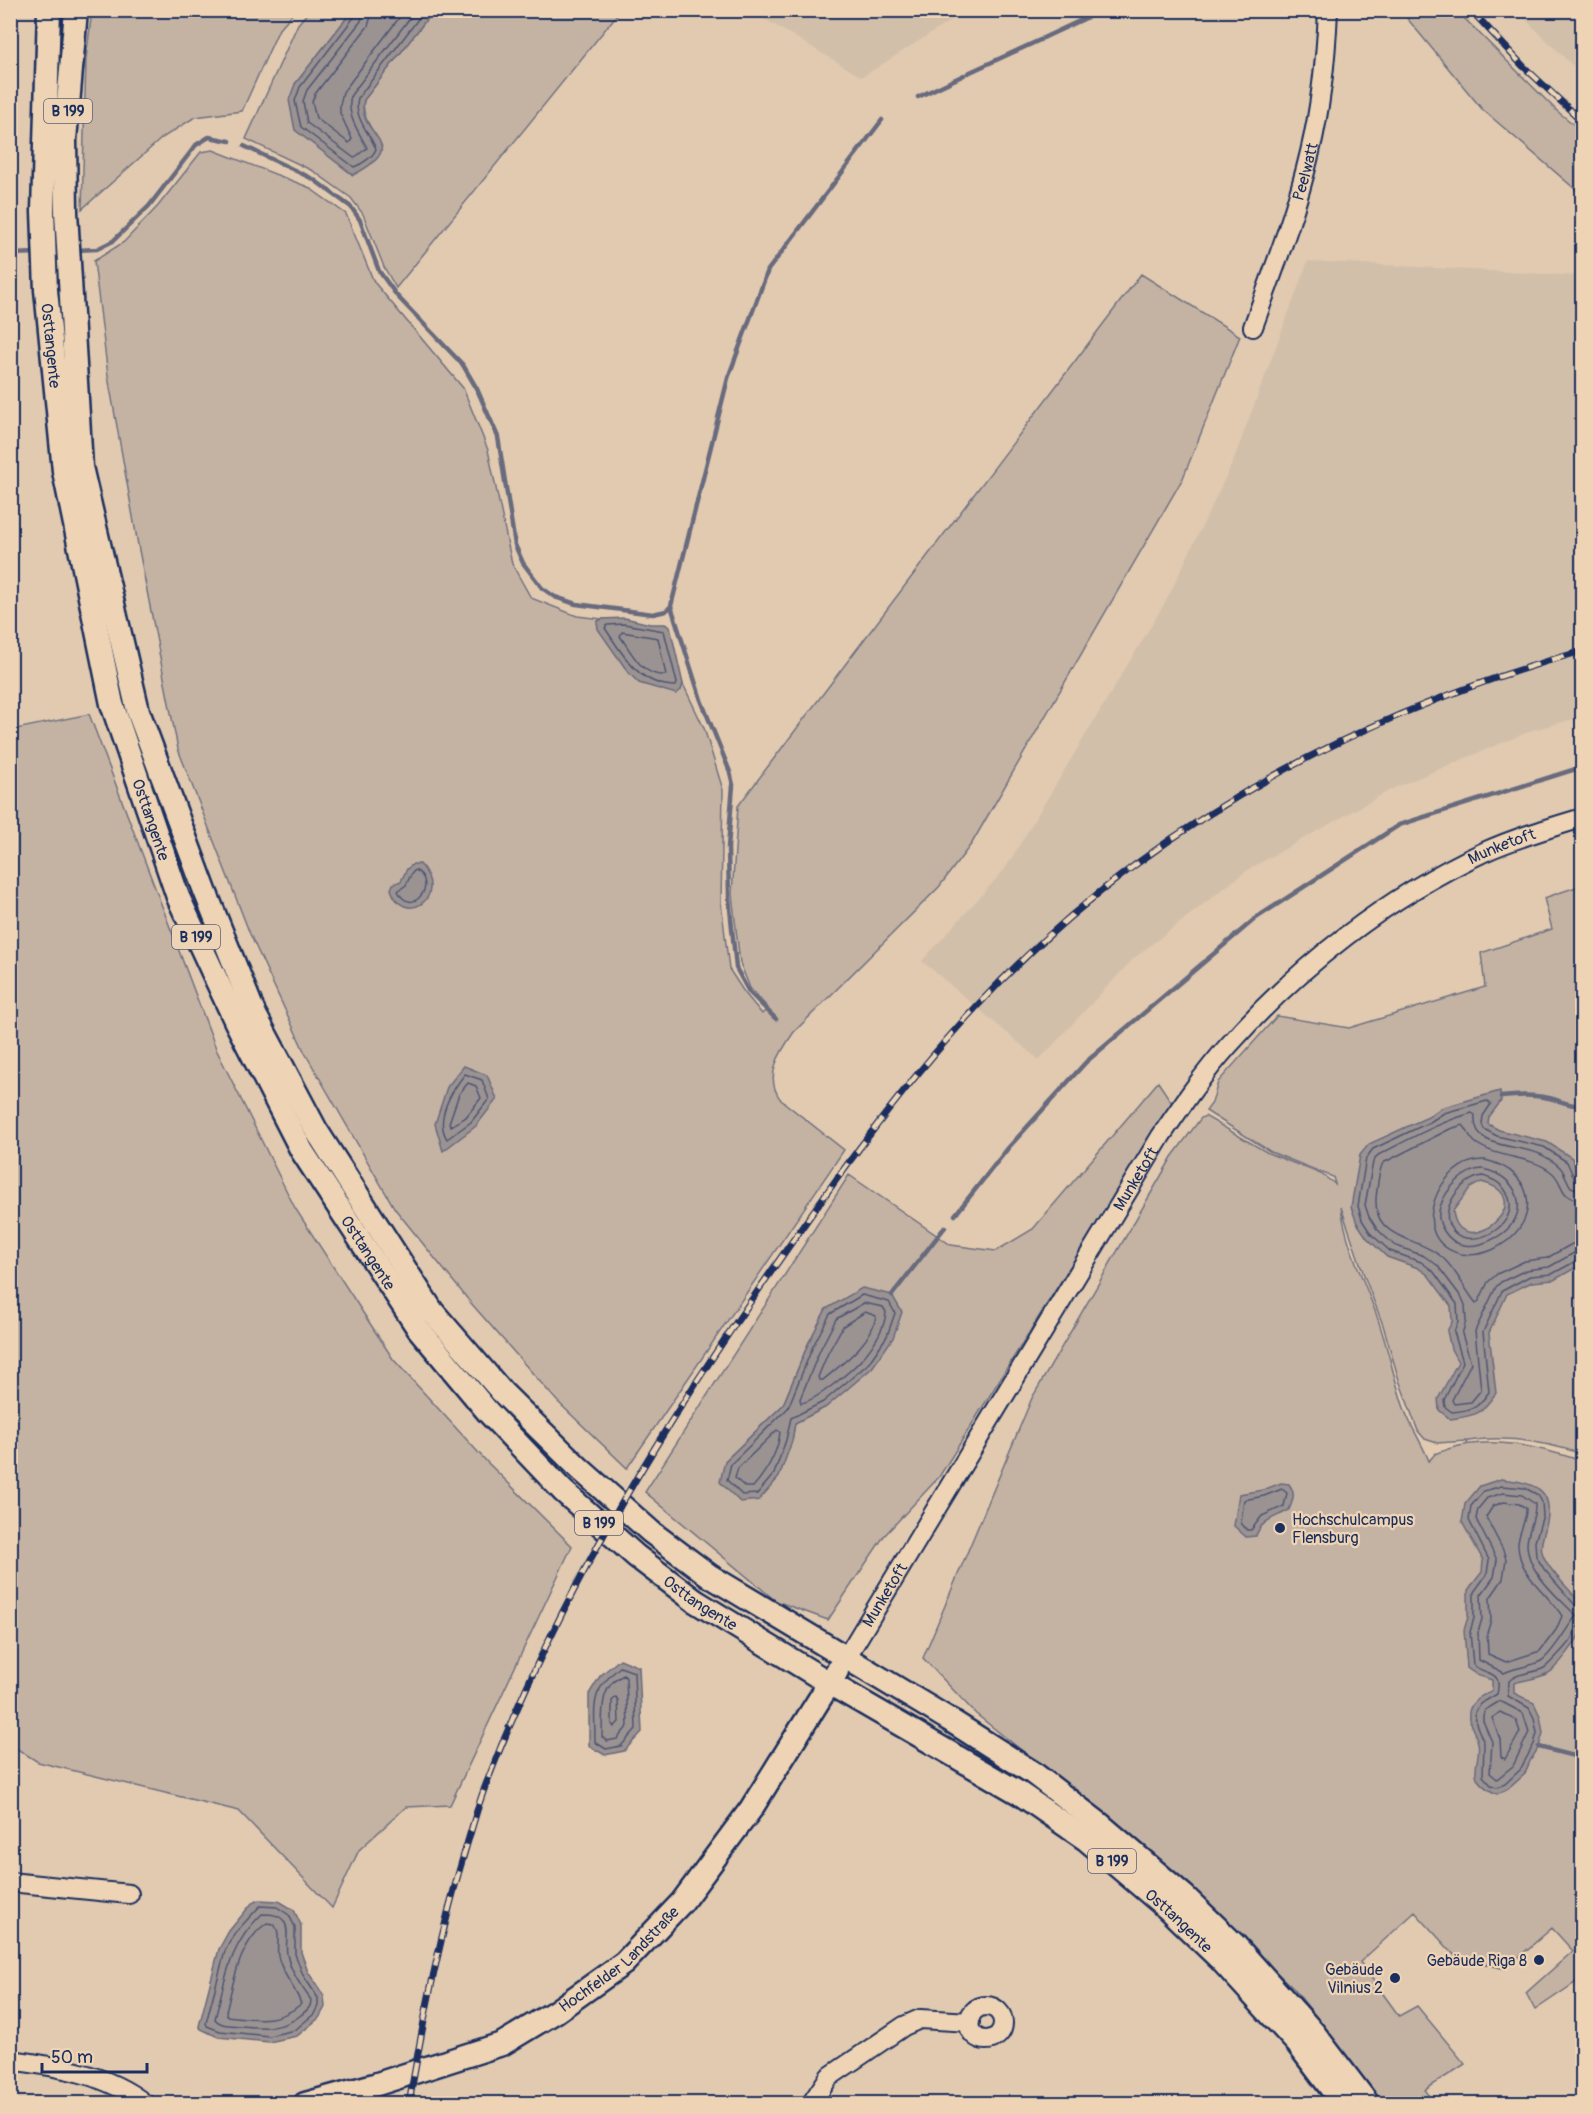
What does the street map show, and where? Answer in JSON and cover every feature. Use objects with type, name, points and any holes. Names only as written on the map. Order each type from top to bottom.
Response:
[{"type":"main road","name":"Osttangente","points":[[49,10],[43,211],[58,290],[81,467],[138,711],[205,891],[254,1013],[316,1130],[432,1311],[502,1392],[579,1468],[651,1532],[710,1576],[950,1720],[1033,1773],[1101,1825],[1183,1895],[1236,1946],[1313,2032],[1368,2103]]},
{"type":"main road","name":"Osttangente","points":[[76,10],[65,140],[66,212],[58,290],[63,471],[112,704],[178,897],[236,1022],[302,1151],[418,1328],[488,1412],[563,1491],[636,1556],[695,1600],[829,1683],[1019,1793],[1087,1840],[1167,1908],[1220,1959],[1297,2043],[1342,2103]]},
{"type":"main road","name":"Munketoft","points":[[829,1683],[846,1658]]},
{"type":"main road","name":"Hochfelder Landstraße","points":[[305,2103],[374,2085],[502,2044],[555,2013],[624,1963],[682,1902],[751,1809],[829,1683]]},
{"type":"street","name":"Peelwatt","points":[[1253,327],[1290,224],[1310,151],[1327,47],[1328,10]]},
{"type":"street","name":"Munketoft","points":[[846,1658],[1161,1136],[1188,1096],[1228,1046],[1279,992],[1325,952],[1388,905],[1424,883],[1485,852],[1582,818]]},
{"type":"street","points":[[10,1882],[129,1894]]},
{"type":"street","points":[[811,2103],[829,2077],[904,2026],[920,2019],[970,2022]]},
{"type":"street","points":[[10,2060],[57,2066],[98,2079],[145,2103]]},
{"type":"shaded area","points":[[92,10],[295,11],[279,29],[242,111],[195,117],[162,138],[82,209],[86,59]]},
{"type":"shaded area","points":[[309,11],[352,11],[295,84],[382,147],[366,118],[364,100],[433,11],[620,11],[396,288],[384,267],[363,214],[351,198],[313,171],[246,139],[298,24]]},
{"type":"shaded area","points":[[751,11],[966,11],[862,77]]},
{"type":"shaded area","points":[[1401,11],[1457,11],[1557,111],[1582,131],[1582,195],[1482,109]]},
{"type":"shaded area","points":[[1517,11],[1582,11],[1582,75]]},
{"type":"shaded area","points":[[213,150],[308,187],[346,214],[374,282],[463,388],[488,450],[512,564],[531,598],[577,616],[602,619],[597,622],[628,672],[681,690],[683,684],[704,728],[723,790],[721,902],[729,969],[762,1014],[768,1008],[750,988],[740,963],[732,894],[738,806],[1141,274],[1240,336],[1183,478],[972,843],[939,887],[794,1032],[779,1056],[773,1082],[781,1100],[844,1150],[627,1468],[557,1401],[470,1302],[395,1209],[305,1053],[250,934],[178,749],[108,376],[94,261],[124,242],[158,206],[201,152]]},
{"type":"shaded area","points":[[1308,261],[1582,276],[1582,717],[1533,730],[1394,788],[1249,869],[1134,958],[1039,1060],[922,961],[1005,869],[1166,601],[1232,464]]},
{"type":"shaded area","points":[[89,714],[217,1051],[295,1208],[393,1359],[487,1462],[572,1546],[450,1805],[406,1807],[359,1850],[332,1908],[239,1811],[38,1762],[11,1745],[11,730]]},
{"type":"shaded area","name":"Hochschulcampus Flensburg","points":[[1582,885],[1582,1454],[1540,1443],[1511,1439],[1437,1443],[1425,1439],[1418,1431],[1399,1380],[1383,1325],[1341,1207],[1351,1247],[1379,1323],[1404,1408],[1429,1461],[1435,1454],[1448,1449],[1482,1443],[1499,1443],[1533,1447],[1582,1461],[1582,1978],[1535,2010],[1526,1993],[1573,1951],[1552,1928],[1505,1969],[1456,1957],[1415,1912],[1360,1962],[1399,2016],[1417,2006],[1465,2064],[1425,2090],[1436,2103],[1380,2103],[1352,2062],[1294,1989],[1147,1850],[976,1714],[923,1658],[1032,1398],[1172,1157],[1201,1118],[1205,1116],[1268,1153],[1321,1174],[1335,1184],[1333,1177],[1271,1152],[1206,1111],[1212,1103],[1218,1082],[1277,1016],[1349,1028],[1485,987],[1481,953],[1552,929],[1544,898]]},
{"type":"shaded area","points":[[1158,1082],[1172,1103],[939,1477],[884,1536],[828,1620],[776,1601],[645,1492],[849,1175],[951,1245],[996,1251],[1033,1229]],"holes":[[[826,1309],[826,1407],[795,1423],[792,1441],[725,1461],[783,1405],[808,1344]]]},
{"type":"water","points":[[352,11],[433,11],[364,100],[363,112],[378,139],[381,147],[380,155],[371,164],[353,175],[295,130],[289,100],[295,84]]},
{"type":"water","points":[[625,618],[650,624],[665,624],[670,627],[683,684],[681,690],[676,694],[639,683],[628,672],[598,629],[597,622],[602,619]]},
{"type":"water","points":[[413,864],[420,864],[428,877],[430,888],[421,904],[413,907],[405,906],[397,900],[391,889],[393,884],[401,881],[407,869]]},
{"type":"water","points":[[464,1066],[487,1075],[497,1099],[476,1126],[443,1151],[435,1124],[447,1087]]},
{"type":"water","points":[[1500,1091],[1501,1101],[1489,1117],[1488,1124],[1499,1130],[1547,1142],[1572,1158],[1582,1184],[1582,1264],[1554,1280],[1532,1282],[1507,1294],[1489,1333],[1496,1393],[1477,1413],[1450,1419],[1439,1410],[1438,1399],[1458,1362],[1451,1349],[1447,1331],[1452,1322],[1451,1306],[1428,1275],[1418,1268],[1387,1257],[1367,1238],[1357,1223],[1351,1207],[1360,1155],[1369,1144],[1428,1117],[1441,1108]],"holes":[[[1481,1182],[1499,1190],[1505,1201],[1503,1213],[1494,1223],[1482,1230],[1469,1232],[1459,1226],[1453,1211],[1470,1188]]]},
{"type":"water","points":[[862,1288],[892,1295],[902,1312],[893,1338],[872,1368],[826,1407],[795,1423],[792,1441],[779,1477],[759,1500],[740,1502],[720,1482],[725,1461],[783,1405],[808,1344],[826,1309]]},
{"type":"water","points":[[1501,1479],[1533,1486],[1546,1497],[1548,1516],[1542,1552],[1554,1572],[1582,1604],[1584,1620],[1577,1640],[1551,1671],[1542,1676],[1514,1683],[1514,1693],[1534,1703],[1540,1716],[1543,1733],[1539,1747],[1525,1774],[1508,1789],[1497,1794],[1484,1787],[1476,1776],[1479,1748],[1469,1720],[1469,1712],[1475,1701],[1492,1690],[1492,1680],[1477,1675],[1467,1668],[1464,1630],[1468,1617],[1468,1590],[1482,1572],[1483,1560],[1462,1522],[1465,1504],[1480,1486]]},
{"type":"water","points":[[1281,1483],[1289,1484],[1293,1491],[1293,1500],[1289,1510],[1261,1526],[1256,1536],[1246,1537],[1234,1526],[1239,1494],[1263,1490]]},
{"type":"water","points":[[620,1659],[639,1667],[642,1732],[624,1751],[605,1755],[589,1746],[589,1694],[600,1676]]},
{"type":"water","points":[[259,1900],[279,1901],[294,1910],[301,1925],[301,1952],[308,1972],[324,1996],[325,2007],[319,2018],[297,2036],[269,2042],[218,2037],[199,2026],[219,1949],[229,1931],[252,1903]]},
{"type":"waterway","points":[[1043,38],[1103,10]]},
{"type":"waterway","points":[[968,73],[1040,40]]},
{"type":"waterway","points":[[918,97],[964,75]]},
{"type":"waterway","points":[[776,1019],[749,992],[736,968],[729,898],[728,847],[733,785],[701,700],[671,606],[728,378],[768,270],[882,120]]},
{"type":"waterway","points":[[76,250],[97,249],[113,241],[149,206],[196,145],[209,137],[230,141]]},
{"type":"waterway","points":[[244,146],[313,179],[351,207],[360,220],[379,271],[397,296],[463,365],[477,389],[498,437],[515,545],[523,563],[542,588],[555,597],[576,604],[653,614],[666,611],[671,606]]},
{"type":"waterway","points":[[10,254],[38,253]]},
{"type":"waterway","points":[[955,1215],[1009,1147],[1086,1062],[1256,918],[1399,825],[1582,767]]},
{"type":"waterway","points":[[1501,1097],[1537,1096],[1582,1106]]},
{"type":"waterway","points":[[892,1295],[945,1227]]},
{"type":"waterway","points":[[1539,1747],[1582,1758]]},
{"type":"railway","points":[[1471,10],[1523,66],[1582,121]]},
{"type":"railway","points":[[409,2104],[434,1973],[467,1844],[485,1787],[540,1658],[605,1533],[677,1412],[807,1220],[888,1110],[977,1006],[1041,943],[1109,885],[1180,833],[1255,786],[1333,745],[1414,709],[1497,678],[1582,651]]},
{"type":"place","name":"Hochschulcampus Flensburg","points":[[1280,1528]]},
{"type":"place","name":"Gebäude Riga 8","points":[[1539,1960]]},
{"type":"place","name":"Gebäude Vilnius 2","points":[[1395,1978]]}]
